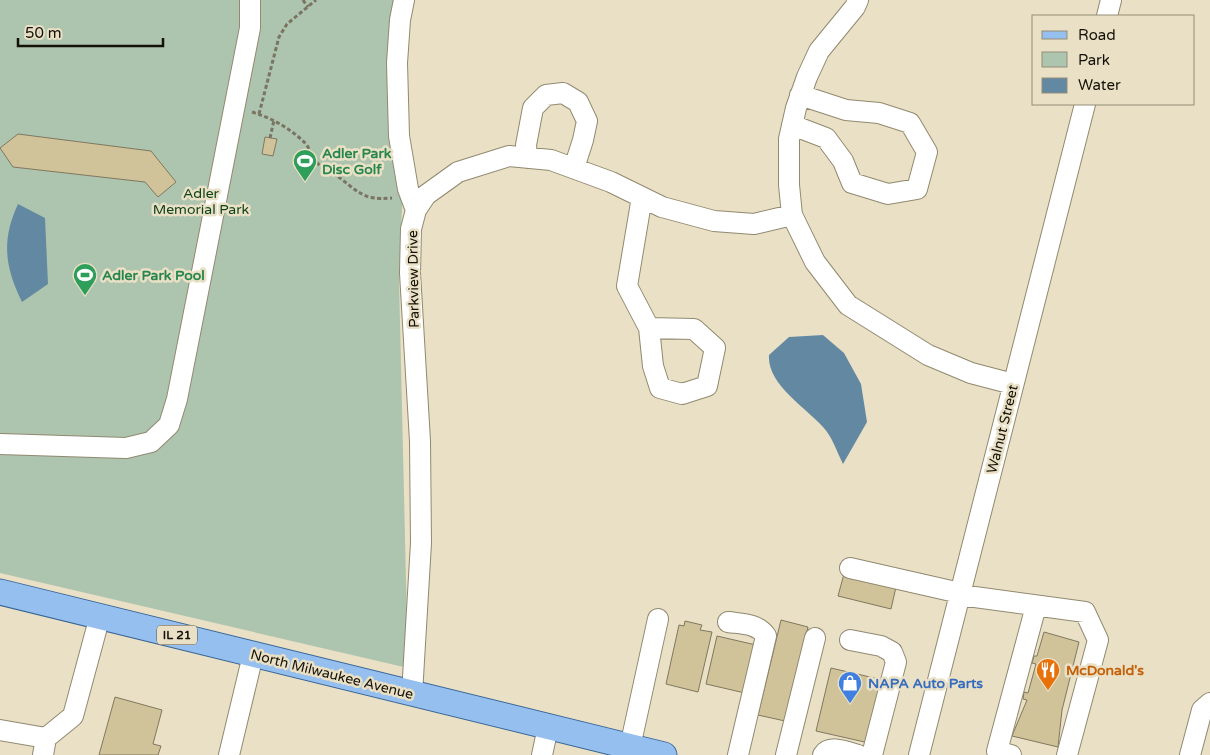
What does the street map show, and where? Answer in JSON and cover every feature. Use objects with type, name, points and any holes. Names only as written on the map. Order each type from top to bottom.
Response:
[{"type":"main road","name":"North Milwaukee Avenue","points":[[0,592],[664,755]]},
{"type":"street","points":[[0,444],[126,448],[151,442],[169,425],[176,400],[250,28],[250,0]]},
{"type":"street","points":[[404,0],[400,20],[397,62],[399,136],[408,189],[416,210]]},
{"type":"street","points":[[858,0],[855,7],[819,51],[800,96],[789,139],[789,185],[792,215],[815,262],[848,304],[928,354],[971,373],[1013,384]]},
{"type":"street","points":[[1107,15],[1111,0]]},
{"type":"street","points":[[527,158],[526,145],[533,108],[546,95],[563,93],[578,102],[587,121],[574,168]]},
{"type":"street","points":[[792,126],[826,138],[844,161],[852,182],[888,194],[917,189],[927,152],[910,123],[879,114],[846,110],[800,96]]},
{"type":"street","name":"Walnut Street","points":[[919,755],[1085,105]]},
{"type":"street","name":"Parkview Drive","points":[[412,694],[421,543],[420,441],[410,273],[411,229],[416,210],[426,195],[458,172],[509,156],[550,160],[611,182],[662,207],[714,221],[754,224],[792,215]]},
{"type":"street","points":[[642,197],[627,286],[649,328]]},
{"type":"street","points":[[850,568],[960,594],[1084,612],[1098,640],[1067,755]]},
{"type":"street","points":[[1011,755],[998,751],[1036,606]]},
{"type":"street","points":[[0,730],[45,746],[72,716],[100,616]]},
{"type":"street","points":[[630,747],[658,619]]},
{"type":"street","points":[[728,622],[754,626],[762,630],[766,636],[738,755]]},
{"type":"street","points":[[786,755],[814,638]]},
{"type":"street","points":[[850,640],[881,646],[892,652],[896,662],[872,755]]},
{"type":"street","points":[[229,755],[253,654]]},
{"type":"street","points":[[1192,746],[1202,710],[1210,703]]},
{"type":"street","points":[[542,755],[548,727]]},
{"type":"street","points":[[823,755],[826,751],[832,749],[858,755]]},
{"type":"path","points":[[303,0],[308,7]]},
{"type":"path","points":[[259,114],[278,37],[287,24],[316,0]]},
{"type":"path","points":[[270,138],[274,120]]},
{"type":"green space","name":"Adler Memorial Park","points":[[0,0],[397,0],[403,186],[399,279],[408,668],[0,573]]},
{"type":"water","points":[[18,204],[45,218],[48,284],[22,302],[12,277],[7,254],[9,230]]},
{"type":"water","points":[[823,335],[844,353],[861,384],[867,422],[843,464],[832,439],[815,419],[780,385],[770,366],[769,355],[789,337]]},
{"type":"building","points":[[18,134],[151,151],[176,182],[158,197],[145,182],[13,167],[0,148]]},
{"type":"building","points":[[265,137],[277,139],[273,156],[262,154]]},
{"type":"building","points":[[844,574],[896,587],[891,609],[838,596]]},
{"type":"building","points":[[781,620],[808,627],[785,721],[758,715]]},
{"type":"building","points":[[685,621],[702,625],[700,630],[712,632],[698,692],[666,684],[679,625],[684,626]]},
{"type":"building","name":"McDonald's","points":[[1044,632],[1079,642],[1062,710],[1058,747],[1012,736],[1027,700],[1023,699],[1024,692],[1028,693],[1036,664],[1032,663],[1034,656],[1037,656]]},
{"type":"building","points":[[717,636],[756,645],[745,693],[706,684]]},
{"type":"building","name":"NAPA Auto Parts","points":[[831,668],[883,680],[869,743],[816,731]]},
{"type":"building","points":[[115,697],[162,710],[153,744],[161,746],[158,755],[99,755]]},
{"type":"place","name":"Adler Park Disc Golf","points":[[305,182]]},
{"type":"place","name":"Adler Park Pool","points":[[85,296]]},
{"type":"place","name":"McDonald's","points":[[1048,691]]},
{"type":"place","name":"NAPA Auto Parts","points":[[850,704]]}]
